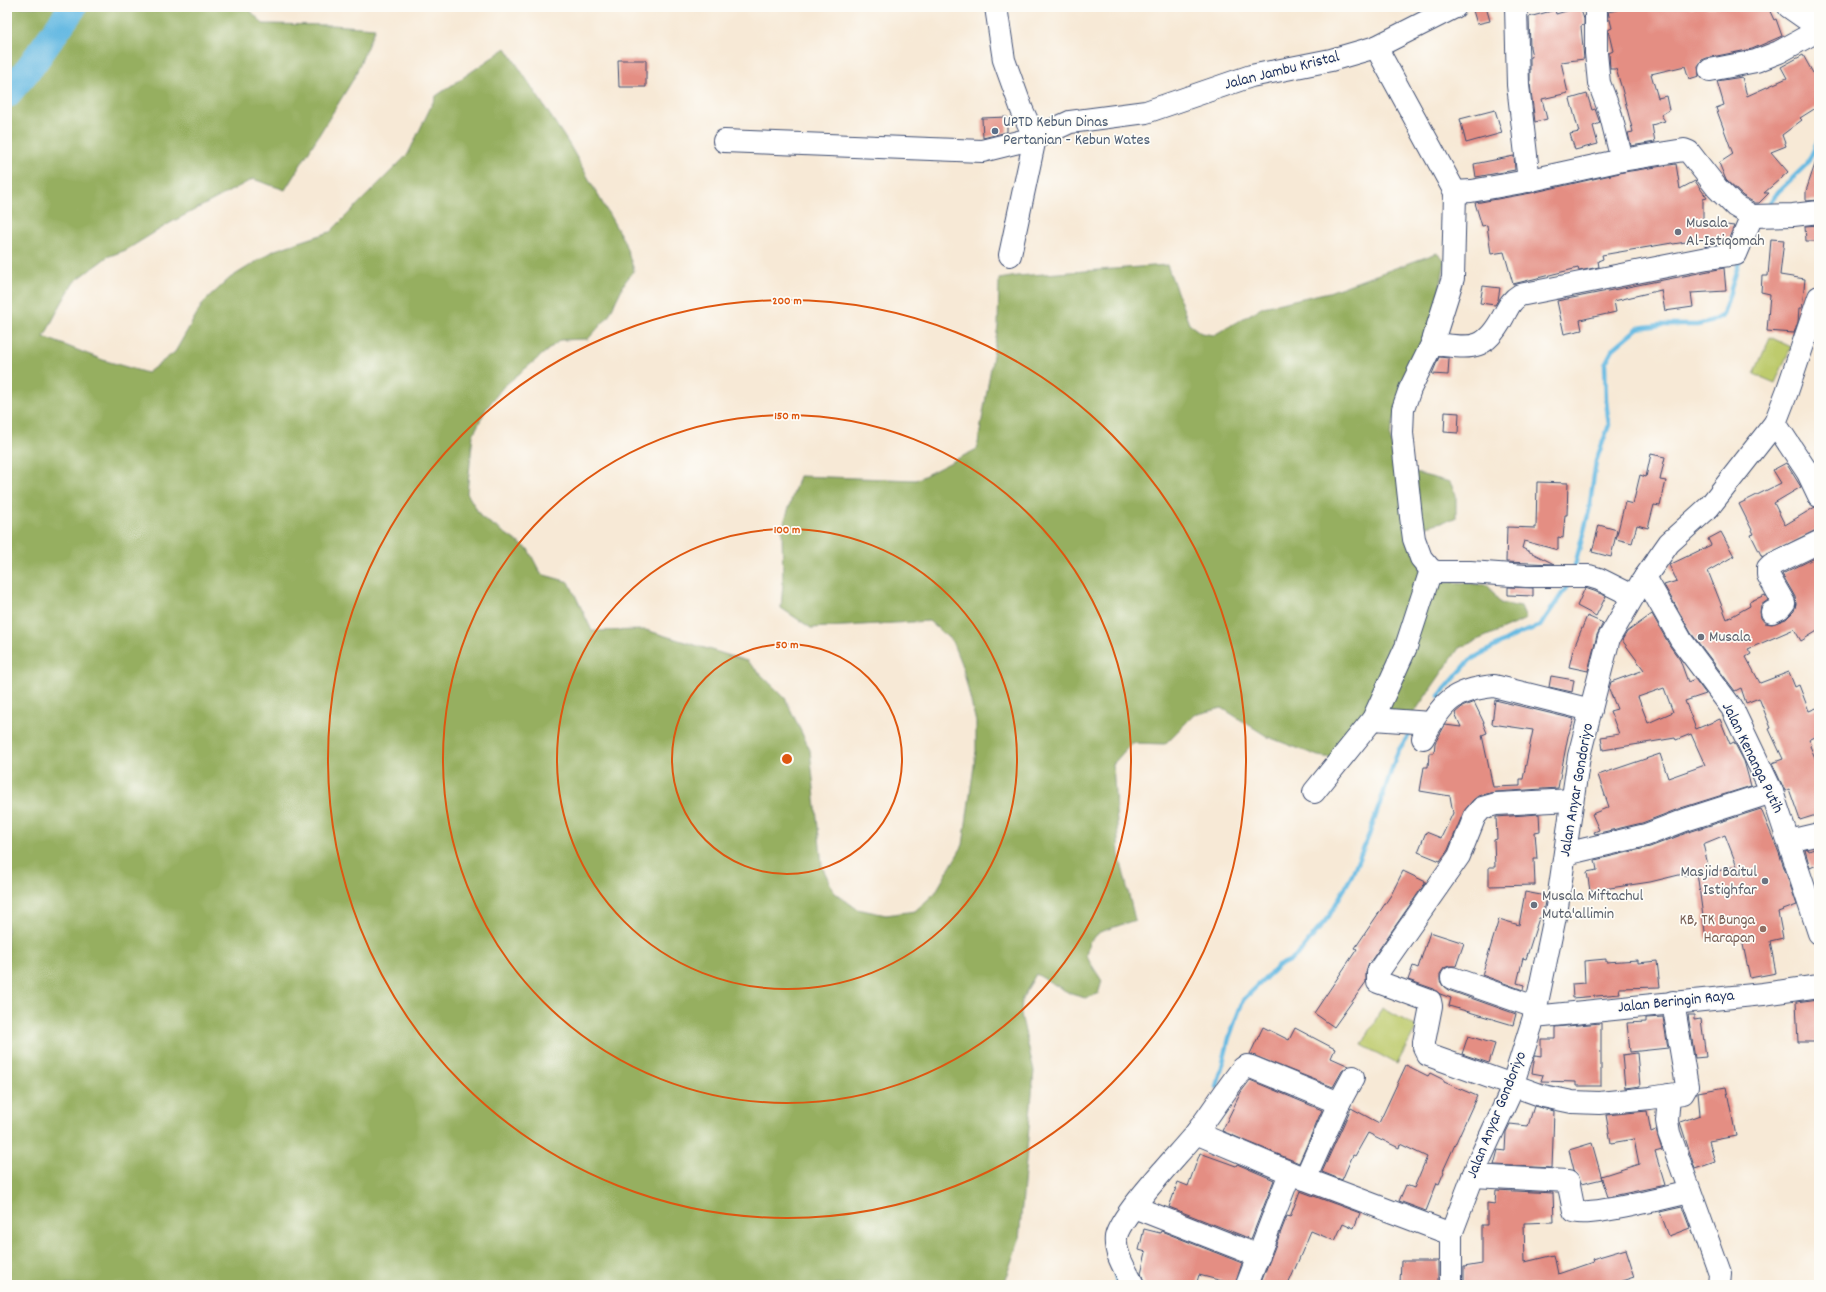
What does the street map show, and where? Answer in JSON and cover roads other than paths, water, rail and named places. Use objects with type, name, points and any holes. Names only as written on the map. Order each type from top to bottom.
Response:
[{"type":"street","points":[[996,7],[1004,60],[1035,138],[1010,255]]},
{"type":"street","name":"Jalan Jambu Kristal","points":[[724,141],[982,151],[1035,138],[1070,122],[1146,112],[1251,76],[1331,60],[1376,47],[1455,7]]},
{"type":"street","points":[[1516,7],[1518,86],[1529,181]]},
{"type":"street","points":[[1596,7],[1596,53],[1599,83],[1610,112],[1622,160]]},
{"type":"street","points":[[1710,70],[1756,60],[1779,52],[1819,29],[1789,7]]},
{"type":"street","points":[[1376,47],[1454,192],[1453,278],[1432,344],[1410,389],[1403,409],[1402,433],[1414,539],[1421,558],[1431,570],[1443,573],[1470,572],[1526,576],[1589,576],[1599,579],[1633,596]]},
{"type":"street","points":[[1454,192],[1471,191],[1529,181],[1622,160],[1684,150],[1689,152],[1717,188],[1735,206],[1752,216],[1793,215],[1819,212]]},
{"type":"street","points":[[1432,344],[1469,346],[1485,342],[1500,322],[1512,300],[1520,296],[1707,258],[1733,255],[1738,251],[1752,216]]},
{"type":"street","name":"Jalan Anyar Gondoriyo","points":[[1451,1285],[1451,1234],[1473,1176],[1512,1086],[1534,1012],[1558,907],[1579,756],[1609,638],[1645,577],[1669,543],[1709,507],[1775,423],[1813,334],[1819,297]]},
{"type":"street","points":[[1775,423],[1804,467],[1819,496]]},
{"type":"street","points":[[1772,612],[1780,608],[1784,603],[1768,575],[1768,568],[1771,565],[1819,542]]},
{"type":"street","points":[[1314,792],[1373,719],[1406,647],[1431,570]]},
{"type":"street","name":"Jalan Kenanga Putih","points":[[1645,577],[1681,640],[1732,708],[1772,792],[1789,841],[1814,900],[1819,932]]},
{"type":"street","points":[[1373,719],[1422,726],[1443,705],[1457,695],[1464,691],[1489,686],[1591,710]]},
{"type":"street","points":[[1565,854],[1646,835],[1685,820],[1772,792]]},
{"type":"street","points":[[1572,800],[1496,804],[1482,808],[1474,816],[1459,856],[1378,972],[1378,982],[1430,1001],[1431,1006],[1424,1042],[1424,1047],[1428,1055],[1501,1080],[1512,1086],[1543,1096],[1572,1102],[1599,1103],[1683,1093],[1686,1086],[1673,1002]]},
{"type":"street","points":[[1789,841],[1819,834]]},
{"type":"street","points":[[1452,978],[1534,1012]]},
{"type":"street","name":"Jalan Beringin Raya","points":[[1534,1012],[1763,994],[1819,986]]},
{"type":"street","points":[[1133,1285],[1117,1253],[1116,1238],[1118,1228],[1196,1133],[1242,1068],[1247,1066],[1339,1103]]},
{"type":"street","points":[[1247,1285],[1297,1176],[1353,1077]]},
{"type":"street","points":[[1669,1095],[1667,1121],[1669,1133],[1720,1274],[1718,1285]]},
{"type":"street","points":[[1196,1133],[1297,1176],[1451,1234]]},
{"type":"street","points":[[1473,1176],[1568,1181],[1574,1211],[1578,1214],[1601,1211],[1690,1192]]},
{"type":"street","points":[[1134,1207],[1259,1256]]},
{"type":"waterway","points":[[7,94],[30,67],[73,7]]},
{"type":"waterway","points":[[1766,209],[1778,192],[1807,164],[1819,139]]},
{"type":"waterway","points":[[1574,569],[1589,511],[1596,461],[1609,425],[1606,401],[1605,364],[1613,349],[1638,328],[1661,325],[1697,325],[1710,322],[1723,315],[1740,259]]},
{"type":"waterway","points":[[1439,696],[1470,660],[1518,634],[1540,626],[1570,582]]},
{"type":"waterway","points":[[1217,1087],[1229,1038],[1243,1000],[1278,966],[1291,960],[1302,950],[1329,916],[1351,877],[1369,835],[1398,751],[1413,729]]},
{"type":"waterway","points":[[1115,1271],[1117,1285]]},
{"type":"place","name":"UPTD Kebun Dinas Pertanian - Kebun Wates","points":[[995,131]]},
{"type":"place","name":"Musala Al-Istiqomah","points":[[1678,232]]},
{"type":"place","name":"Musala","points":[[1701,637]]},
{"type":"place","name":"Masjid Baitul Istighfar","points":[[1765,881]]},
{"type":"place","name":"Musala Miftachul Muta'allimin","points":[[1534,905]]},
{"type":"place","name":"KB, TK Bunga Harapan","points":[[1763,929]]}]
